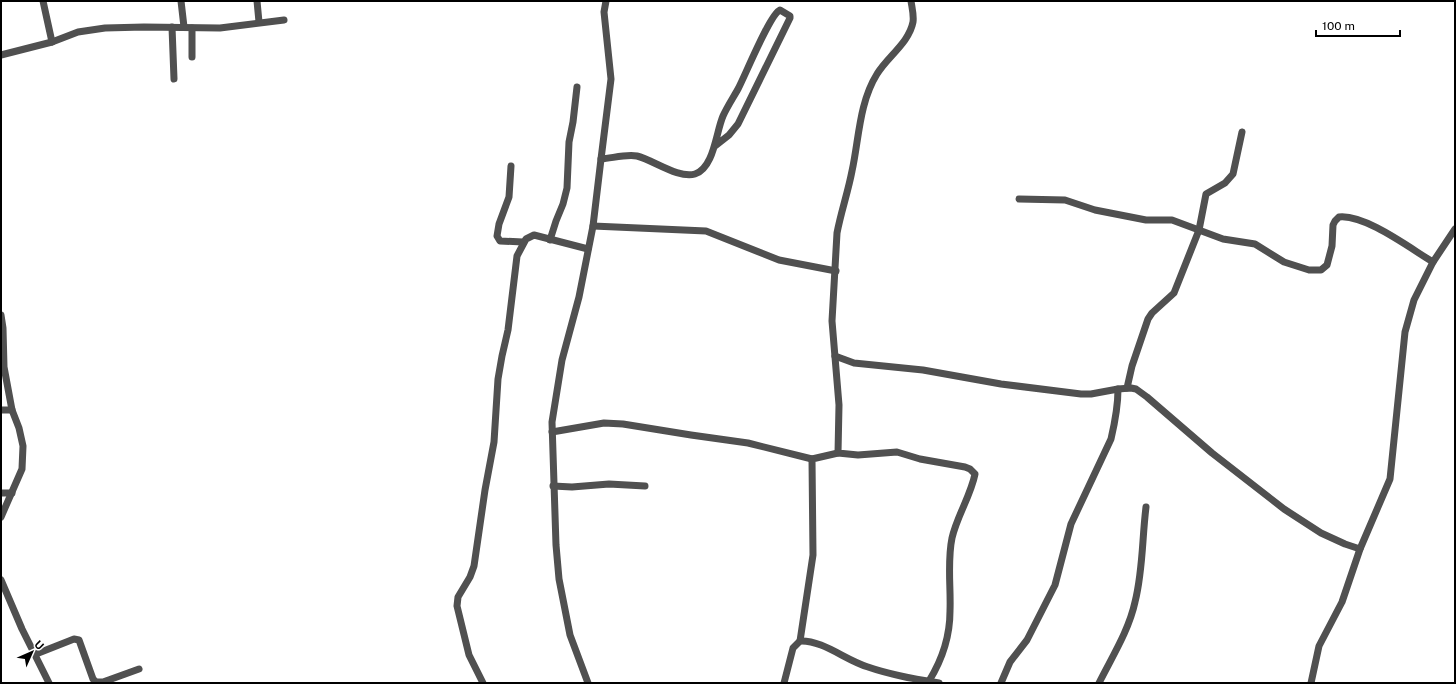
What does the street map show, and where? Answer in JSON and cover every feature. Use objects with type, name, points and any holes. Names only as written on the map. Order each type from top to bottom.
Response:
[{"type":"street","points":[[44,1],[52,42]]},
{"type":"street","points":[[182,1],[184,28]]},
{"type":"street","points":[[257,1],[259,22]]},
{"type":"street","points":[[588,683],[570,635],[565,613],[556,545],[552,432],[554,407],[562,360],[579,298],[593,226],[611,79],[604,12],[606,1]]},
{"type":"street","points":[[838,453],[839,405],[832,321],[837,233],[853,169],[865,100],[871,84],[878,73],[898,49],[910,30],[913,23],[911,1]]},
{"type":"street","points":[[601,159],[638,156],[680,173],[689,175],[702,170],[715,146],[723,115],[737,91],[762,38],[776,12],[780,10],[784,11],[790,16],[790,18],[748,105],[738,124],[729,135],[715,146]]},
{"type":"street","points":[[1,55],[52,42],[78,32],[105,28],[220,28],[284,20]]},
{"type":"street","points":[[172,27],[174,79]]},
{"type":"street","points":[[192,28],[192,57]]},
{"type":"street","points":[[550,240],[567,188],[568,150],[577,87]]},
{"type":"street","points":[[1127,388],[1132,366],[1148,319],[1152,312],[1174,293],[1199,230],[1206,194],[1225,183],[1233,174],[1242,132]]},
{"type":"street","points":[[511,166],[509,197],[499,224],[497,236],[500,241],[523,242]]},
{"type":"street","points":[[1019,199],[1065,200],[1096,210],[1146,220],[1172,220],[1223,239],[1255,244],[1284,262],[1303,268],[1317,270],[1321,270],[1327,265],[1332,246],[1332,229],[1335,221],[1342,217],[1359,220],[1372,226],[1433,262]]},
{"type":"street","points":[[593,226],[706,231],[779,260],[836,271]]},
{"type":"street","points":[[1311,683],[1319,646],[1342,602],[1360,549],[1390,479],[1405,332],[1414,300],[1433,262],[1455,229]]},
{"type":"street","points":[[483,683],[469,655],[457,602],[474,566],[485,490],[494,442],[498,379],[508,330],[517,256],[523,242],[529,236],[534,235],[588,249]]},
{"type":"street","points":[[1,315],[3,328],[4,367],[12,410],[19,428],[23,446],[22,468],[1,517]]},
{"type":"street","points":[[835,356],[854,363],[923,370],[1001,384],[1076,393],[1091,394],[1127,388],[1136,390],[1147,397],[1212,453],[1284,509],[1321,533],[1344,544],[1360,549]]},
{"type":"street","points":[[1001,683],[1010,662],[1027,640],[1056,586],[1071,524],[1111,439],[1118,404],[1118,389]]},
{"type":"street","points":[[1,410],[12,410]]},
{"type":"street","points":[[552,432],[604,423],[622,424],[748,443],[812,459],[838,453],[858,455],[897,452],[920,459],[965,467],[974,472],[974,477],[957,519],[952,537],[949,563],[950,610],[943,654],[929,681]]},
{"type":"street","points":[[784,683],[793,648],[800,641],[813,555],[812,459]]},
{"type":"street","points":[[553,486],[572,487],[609,484],[645,486]]},
{"type":"street","points":[[1,492],[12,493]]},
{"type":"street","points":[[1099,683],[1124,634],[1135,602],[1141,566],[1146,508]]},
{"type":"street","points":[[1,580],[22,629],[36,654],[49,683]]},
{"type":"street","points":[[36,654],[74,639],[78,639],[93,679],[96,682],[103,682],[139,669]]},
{"type":"street","points":[[800,641],[812,642],[825,646],[848,659],[867,667],[903,677],[939,683]]}]
